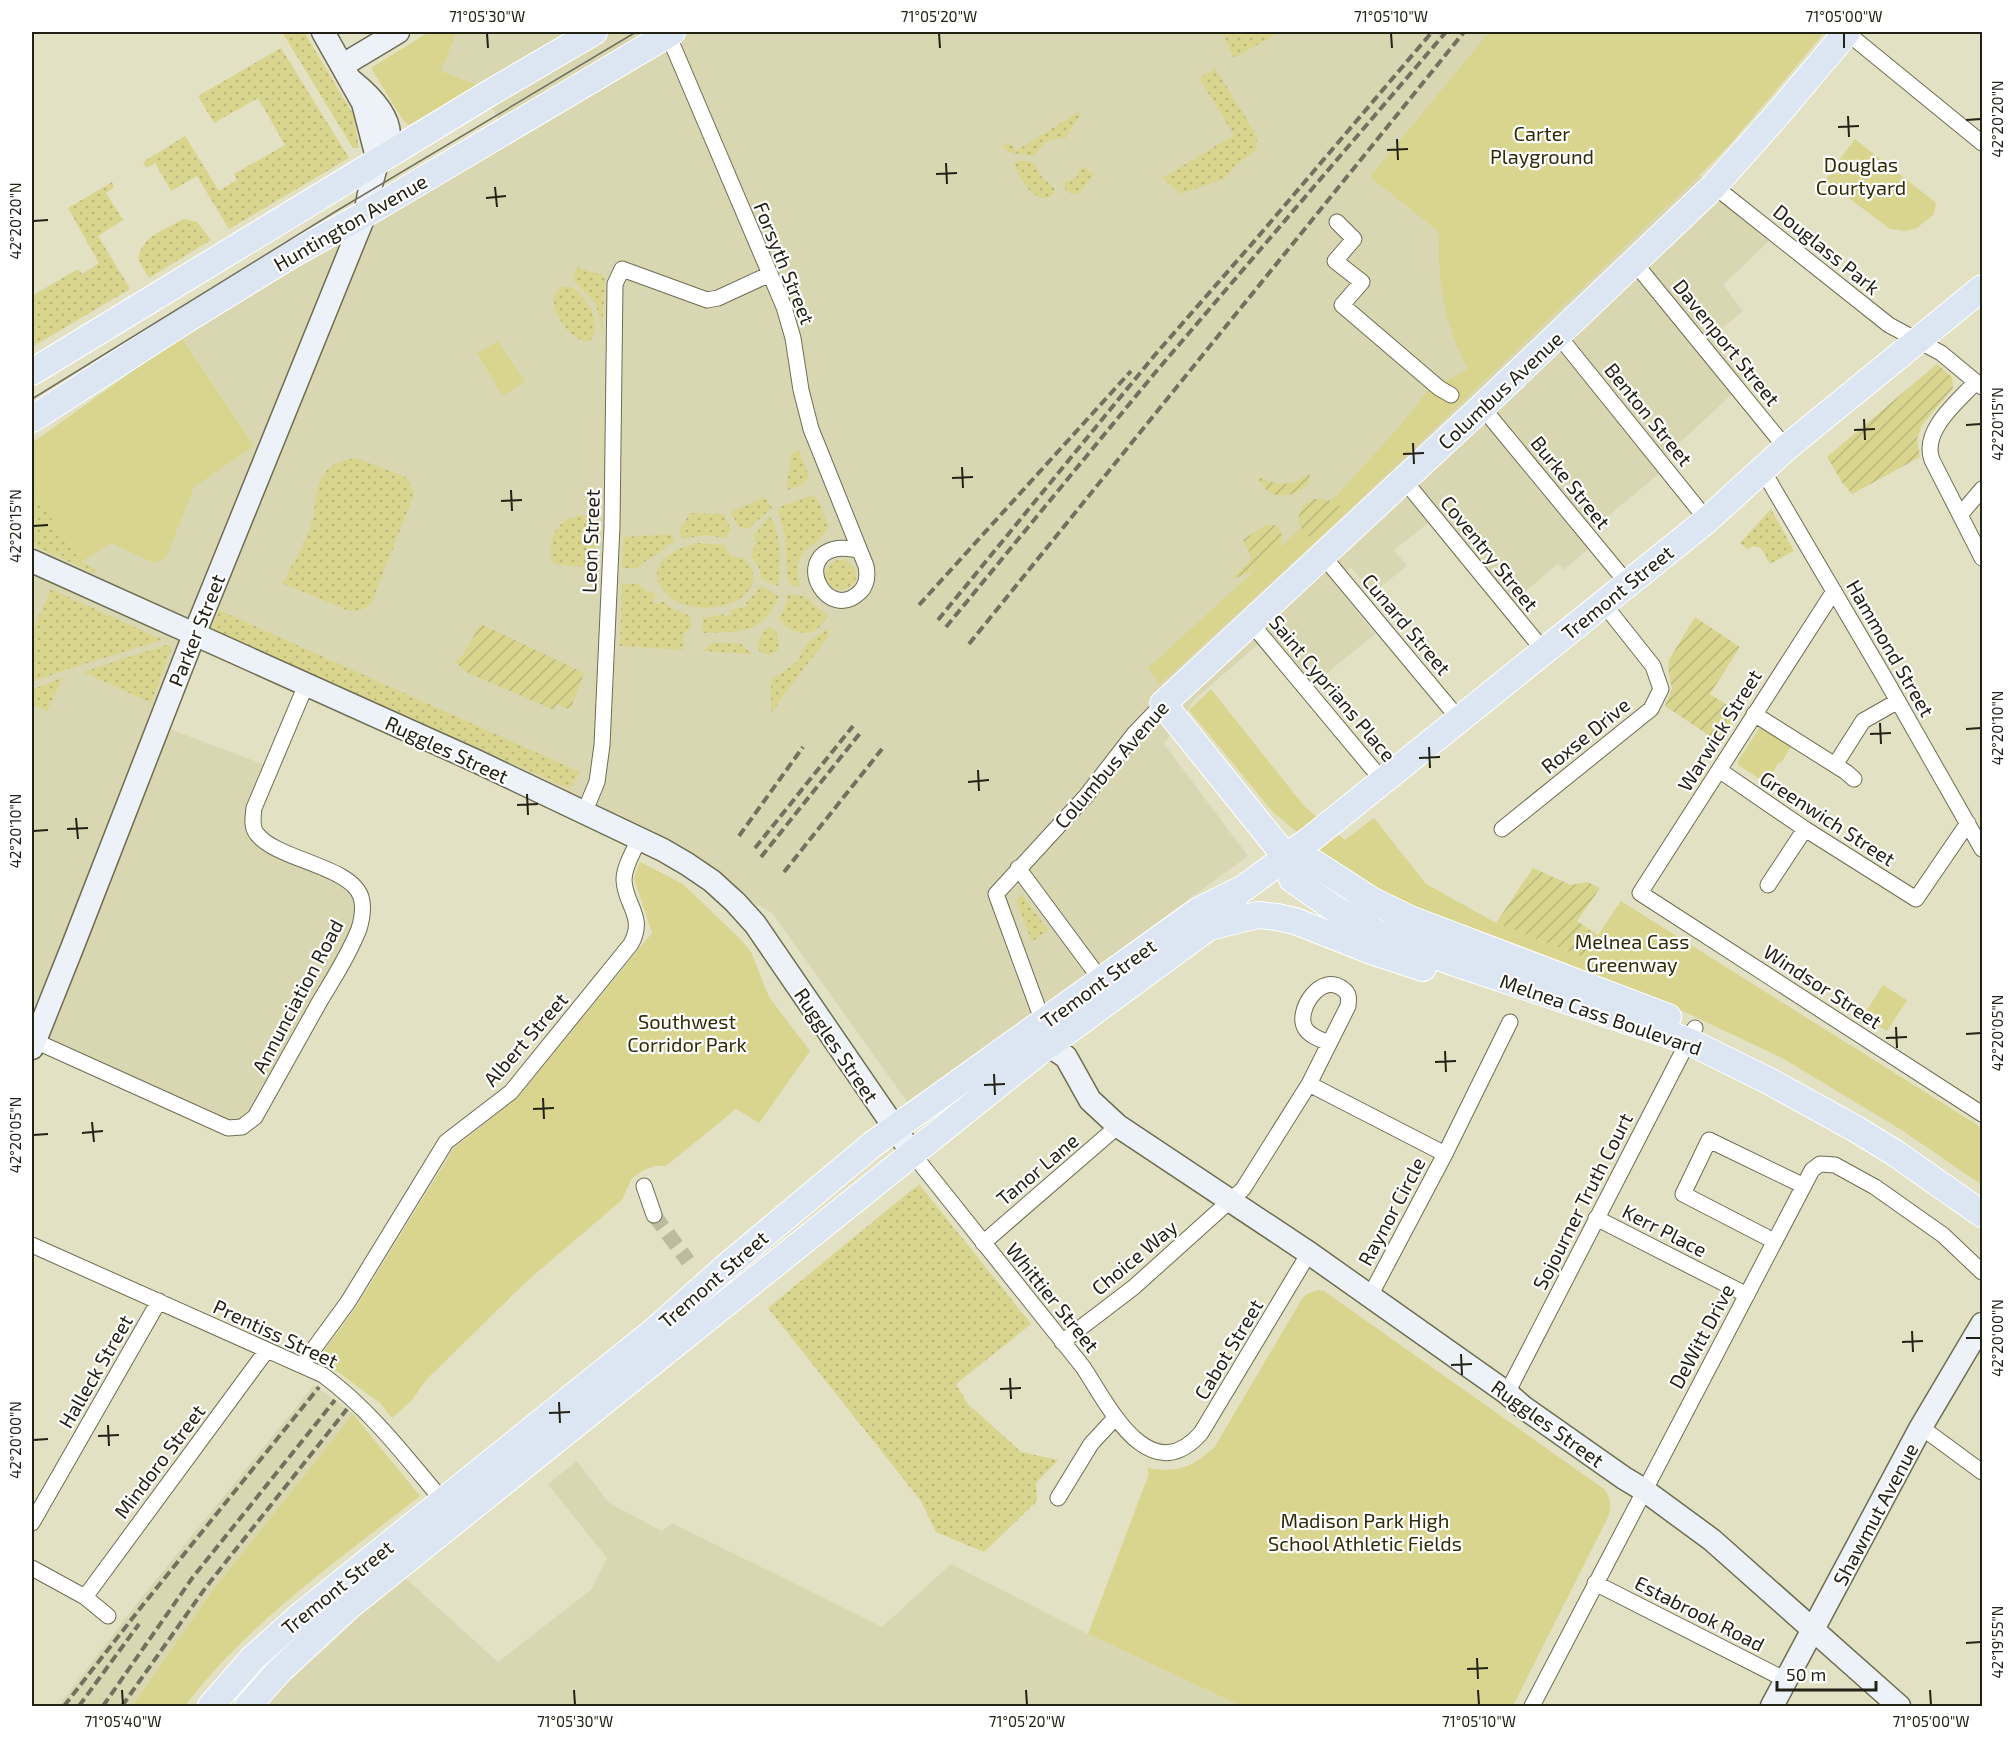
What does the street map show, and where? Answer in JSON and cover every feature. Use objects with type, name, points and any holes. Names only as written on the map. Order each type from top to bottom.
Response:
[{"type":"main road","name":"Parker Street","points":[[33,1044],[194,634],[365,214],[378,161],[388,139],[387,127],[374,102],[347,73],[323,32]]},
{"type":"main road","points":[[347,73],[398,32]]},
{"type":"main road","name":"Huntington Avenue","points":[[32,372],[594,32]]},
{"type":"main road","name":"Huntington Avenue","points":[[32,419],[184,321],[324,235],[365,214],[669,32]]},
{"type":"main road","name":"Columbus Avenue","points":[[1162,704],[1482,407],[1714,186],[1846,32]]},
{"type":"main road","name":"Tremont Street","points":[[211,1707],[241,1671],[275,1638],[450,1510],[912,1153],[1046,1033],[1101,980],[1198,911],[1244,888],[1286,857],[1707,520],[1786,448],[1983,288]]},
{"type":"main road","name":"Ruggles Street","points":[[32,561],[476,761],[687,864],[716,885],[743,911],[768,943],[912,1153]]},
{"type":"main road","name":"Melnea Cass Boulevard","points":[[1162,704],[1286,857],[1293,879],[1332,908],[1376,932],[1425,952],[1587,1007],[1754,1054],[1889,1130],[1983,1193]]},
{"type":"main road","name":"Melnea Cass Boulevard","points":[[1286,857],[1314,863],[1371,900],[1410,919],[1691,1035],[1856,1128],[1983,1214]]},
{"type":"main road","name":"Tremont Street","points":[[248,1707],[310,1640],[450,1510],[810,1196],[873,1144],[1209,927],[1244,888]]},
{"type":"main road","points":[[1209,927],[1258,915],[1295,921],[1371,951],[1423,968],[1559,1004],[1587,1007]]},
{"type":"main road","name":"Ruggles Street","points":[[1046,1033],[1066,1057],[1090,1100],[1118,1126],[1309,1253],[1720,1546],[1899,1707]]},
{"type":"main road","name":"Shawmut Avenue","points":[[1772,1707],[1921,1427],[1983,1324]]},
{"type":"street","name":"Forsyth Street","points":[[669,32],[784,307],[793,338],[801,390],[811,429],[859,549]]},
{"type":"street","points":[[1846,32],[1983,143]]},
{"type":"street","name":"Douglass Park","points":[[1714,186],[1889,325],[1941,353],[1979,384]]},
{"type":"street","points":[[1337,222],[1354,239],[1335,261],[1362,282],[1341,305],[1439,388],[1451,395]]},
{"type":"street","name":"Davenport Street","points":[[1634,262],[1786,448]]},
{"type":"street","name":"Leon Street","points":[[584,813],[593,794],[600,770],[606,672],[612,526],[615,284],[622,269],[707,300],[718,298],[770,274]]},
{"type":"street","name":"Benton Street","points":[[1558,335],[1707,520]]},
{"type":"street","points":[[1979,384],[1938,424],[1930,441],[1931,457],[1983,558]]},
{"type":"street","name":"Burke Street","points":[[1482,407],[1628,584]]},
{"type":"street","name":"Hammond Street","points":[[1762,470],[1983,849]]},
{"type":"street","name":"Coventry Street","points":[[1404,480],[1544,651]]},
{"type":"street","points":[[1960,515],[1983,489]]},
{"type":"street","name":"Cunard Street","points":[[1323,556],[1458,718]]},
{"type":"street","name":"Warwick Street","points":[[1641,893],[1834,591]]},
{"type":"street","name":"Roxse Drive","points":[[1502,829],[1651,709],[1661,689],[1653,666],[1604,603]]},
{"type":"street","name":"Saint Cyprians Place","points":[[1251,623],[1382,780]]},
{"type":"street","name":"Annunciation Road","points":[[33,1044],[228,1128],[242,1127],[255,1117],[333,979],[363,915],[361,897],[353,885],[339,876],[266,842],[256,834],[252,822],[254,808],[306,685]]},
{"type":"street","points":[[1835,765],[1863,721],[1898,701]]},
{"type":"street","name":"Columbus Avenue","points":[[1046,1033],[996,894],[1086,796],[1134,734],[1162,704]]},
{"type":"street","points":[[1754,714],[1854,779]]},
{"type":"street","name":"Greenwich Street","points":[[1719,770],[1805,829],[1916,899],[1968,823]]},
{"type":"street","points":[[1768,885],[1805,829]]},
{"type":"street","name":"Albert Street","points":[[302,1365],[348,1302],[446,1142],[511,1092],[631,944],[638,924],[625,888],[624,877],[639,839]]},
{"type":"street","points":[[1018,868],[1101,980]]},
{"type":"street","name":"Windsor Street","points":[[1641,893],[1983,1114]]},
{"type":"street","points":[[1445,1154],[1510,1022]]},
{"type":"street","name":"Sojourner Truth Court","points":[[1507,1393],[1691,1035]]},
{"type":"street","points":[[1232,1201],[1244,1189],[1309,1084],[1329,1043]]},
{"type":"street","name":"Raynor Circle","points":[[1309,1084],[1445,1154],[1370,1296]]},
{"type":"street","name":"Tanor Lane","points":[[983,1243],[1118,1126]]},
{"type":"street","points":[[1774,1241],[1683,1194],[1709,1140],[1802,1185]]},
{"type":"street","name":"Whittier Street","points":[[912,1153],[1096,1385],[1115,1418],[1148,1449],[1170,1452]]},
{"type":"street","name":"DeWitt Drive","points":[[1532,1707],[1802,1185],[1812,1170],[1820,1164],[1835,1165],[1875,1187],[1943,1235],[1983,1272]]},
{"type":"street","points":[[644,1186],[654,1215]]},
{"type":"street","name":"Choice Way","points":[[1062,1342],[1134,1287],[1232,1201]]},
{"type":"street","name":"Kerr Place","points":[[1596,1218],[1746,1295]]},
{"type":"street","name":"Prentiss Street","points":[[32,1245],[323,1375],[342,1389],[377,1422],[450,1510]]},
{"type":"street","name":"Cabot Street","points":[[1170,1452],[1188,1445],[1201,1433],[1309,1253]]},
{"type":"street","name":"Halleck Street","points":[[32,1524],[159,1301]]},
{"type":"street","name":"Mindoro Street","points":[[85,1597],[267,1350]]},
{"type":"street","points":[[1058,1498],[1091,1444],[1115,1418]]},
{"type":"street","points":[[1921,1427],[1983,1472]]},
{"type":"street","points":[[32,1568],[85,1597],[108,1616]]},
{"type":"street","name":"Estabrook Road","points":[[1595,1583],[1786,1680]]},
{"type":"shaded area","points":[[457,32],[1786,32],[1809,51],[1732,142],[1700,175],[1769,241],[1723,285],[1743,311],[1711,338],[1746,381],[1656,465],[1661,472],[1584,536],[1592,546],[1563,570],[1558,564],[1501,612],[1428,523],[1394,550],[1407,566],[1373,593],[1351,567],[1333,582],[1375,634],[1306,690],[1264,639],[1195,699],[1164,744],[1248,856],[909,1104],[772,913],[705,876],[194,635],[159,725],[271,767],[254,808],[256,833],[353,885],[363,915],[242,1127],[32,1048],[32,443],[181,337],[365,214],[505,130],[478,85],[441,71]]},
{"type":"shaded area","points":[[314,1385],[353,1414],[212,1591],[132,1706],[58,1706],[138,1602]]},
{"type":"shaded area","points":[[577,1461],[609,1503],[662,1531],[672,1523],[882,1627],[951,1564],[1088,1634],[1241,1706],[263,1706],[403,1576],[498,1662],[592,1589],[607,1558],[548,1484]]},
{"type":"green space","points":[[282,32],[304,32],[353,114],[359,148],[353,148]]},
{"type":"green space","points":[[429,32],[457,32],[441,71],[478,85],[409,125],[403,120],[371,68]]},
{"type":"green space","points":[[1222,32],[1280,32],[1233,57]]},
{"type":"green space","name":"Carter Playground","points":[[1489,32],[1825,32],[1710,165],[1326,532],[1160,684],[1148,668],[1337,495],[1398,428],[1431,387],[1437,391],[1444,382],[1468,369],[1457,346],[1446,311],[1439,268],[1438,231],[1370,177]]},
{"type":"green space","points":[[281,48],[349,158],[229,229],[197,176],[171,191],[155,163],[146,168],[143,162],[185,136],[219,191],[237,180],[234,174],[285,145],[258,98],[214,123],[198,96]]},
{"type":"green space","points":[[1215,68],[1257,136],[1256,150],[1224,179],[1181,194],[1162,178],[1234,135],[1199,78]]},
{"type":"green space","points":[[1078,112],[1080,115],[1065,139],[1048,142],[1041,147],[1036,156],[1012,153],[1005,150],[1003,146],[1010,142],[1016,151]]},
{"type":"green space","name":"Douglas Courtyard","points":[[1855,139],[1936,203],[1934,214],[1917,228],[1906,231],[1890,229],[1825,180]]},
{"type":"green space","points":[[1019,160],[1035,163],[1041,176],[1054,188],[1054,194],[1047,198],[1035,195],[1020,177],[1014,164]]},
{"type":"green space","points":[[1082,166],[1095,174],[1078,194],[1072,194],[1066,191],[1065,182],[1077,177]]},
{"type":"green space","points":[[112,182],[114,187],[106,193],[123,220],[98,236],[130,289],[32,347],[32,296],[78,269],[82,274],[99,263],[68,208]]},
{"type":"green space","points":[[185,219],[197,222],[211,240],[149,278],[138,259],[144,245],[159,232]]},
{"type":"green space","points":[[577,267],[602,275],[605,279],[602,335],[596,304],[573,279]]},
{"type":"green space","points":[[561,287],[572,287],[578,292],[592,313],[595,328],[588,342],[573,335],[565,327],[555,310],[556,293]]},
{"type":"green space","points":[[181,337],[254,446],[194,487],[166,558],[154,563],[111,543],[81,562],[32,489],[32,443]]},
{"type":"green space","points":[[498,341],[525,382],[503,396],[477,353]]},
{"type":"green space","points":[[1937,364],[1952,377],[1953,388],[1922,425],[1917,439],[1920,457],[1852,494],[1827,457]]},
{"type":"green space","points":[[799,450],[809,477],[805,484],[788,490],[787,482],[792,453]]},
{"type":"green space","points":[[357,458],[405,477],[410,482],[414,495],[371,604],[361,610],[349,611],[282,583],[310,528],[317,493],[324,474],[331,466]]},
{"type":"green space","points":[[1310,472],[1308,485],[1294,493],[1280,496],[1267,490],[1257,476],[1284,484],[1297,481]]},
{"type":"green space","points":[[32,489],[81,562],[96,569],[94,573],[32,545]]},
{"type":"green space","points":[[813,495],[817,498],[829,526],[825,534],[802,555],[798,572],[800,585],[795,588],[787,577],[785,535],[778,511],[782,506]]},
{"type":"green space","points":[[765,497],[772,508],[748,529],[739,527],[730,512]]},
{"type":"green space","points":[[1315,499],[1333,502],[1341,508],[1309,537],[1301,527],[1299,516],[1304,506]]},
{"type":"green space","points":[[1771,509],[1794,551],[1770,564],[1761,548],[1754,546],[1747,549],[1740,543]]},
{"type":"green space","points":[[690,513],[724,514],[731,530],[725,538],[705,535],[683,539],[679,530]]},
{"type":"green space","points":[[583,515],[592,517],[596,522],[594,561],[584,567],[553,564],[552,543],[556,530],[564,522]]},
{"type":"green space","points":[[769,516],[779,541],[778,586],[761,579],[760,570],[751,555],[756,543],[754,536]]},
{"type":"green space","points":[[1265,525],[1275,525],[1281,533],[1282,542],[1270,559],[1261,566],[1232,578],[1251,560],[1243,540]]},
{"type":"green space","points":[[672,534],[675,542],[664,546],[662,551],[637,568],[622,568],[623,537]]},
{"type":"green space","points":[[698,543],[724,545],[731,556],[747,561],[752,570],[752,583],[746,593],[735,601],[705,608],[675,601],[664,591],[658,581],[659,565],[672,553]]},
{"type":"green space","points":[[841,560],[852,564],[856,575],[852,586],[841,590],[830,586],[826,575],[830,564]]},
{"type":"green space","points":[[622,584],[638,584],[648,592],[655,593],[653,600],[655,604],[663,601],[676,612],[677,610],[690,616],[691,627],[684,633],[683,650],[620,646]]},
{"type":"green space","points":[[761,586],[779,596],[766,618],[740,631],[704,633],[703,618],[723,614],[724,617],[731,614],[730,611],[739,607],[741,609],[747,605],[746,603]]},
{"type":"green space","points":[[51,589],[163,640],[32,682],[32,632]]},
{"type":"green space","points":[[787,594],[804,596],[828,616],[814,631],[804,633],[790,629],[779,619],[787,602]]},
{"type":"green space","points":[[219,610],[580,772],[570,789],[211,628]]},
{"type":"green space","points":[[1695,617],[1740,647],[1710,694],[1739,713],[1722,744],[1665,706],[1672,689],[1668,668],[1669,660]]},
{"type":"green space","points":[[481,624],[584,673],[570,710],[557,704],[554,710],[468,673],[455,662],[464,653]]},
{"type":"green space","points":[[769,627],[775,631],[779,641],[777,651],[770,655],[760,652],[757,647],[762,634]]},
{"type":"green space","points":[[829,628],[828,637],[771,712],[771,680],[797,662],[807,643]]},
{"type":"green space","points":[[712,643],[740,643],[752,654],[703,651]]},
{"type":"green space","points":[[166,645],[172,647],[151,703],[83,672]]},
{"type":"green space","points":[[63,677],[47,711],[32,705],[32,690]]},
{"type":"green space","name":"Melnea Cass Greenway","points":[[1211,689],[1304,806],[1345,840],[1374,818],[1426,884],[1496,923],[1583,957],[1621,901],[1982,1128],[1982,1185],[1903,1131],[1784,1059],[1668,1004],[1405,906],[1337,866],[1272,811],[1189,710]]},
{"type":"green space","points":[[1760,727],[1792,745],[1766,783],[1738,765],[1738,761]]},
{"type":"green space","name":"Southwest Corridor Park","points":[[640,862],[683,884],[740,939],[751,952],[769,997],[810,1051],[759,1123],[736,1109],[666,1166],[655,1166],[632,1178],[622,1200],[527,1281],[426,1380],[412,1400],[392,1418],[380,1403],[319,1358],[356,1307],[454,1148],[517,1098],[652,933],[634,878]]},
{"type":"green space","points":[[1533,868],[1571,885],[1588,882],[1600,888],[1577,921],[1598,935],[1583,957],[1496,923]]},
{"type":"green space","points":[[1022,895],[1048,930],[1032,942],[1016,900]]},
{"type":"green space","points":[[1883,985],[1907,1000],[1887,1031],[1863,1016]]},
{"type":"green space","points":[[919,1184],[1031,1324],[956,1384],[967,1403],[1021,1452],[1058,1460],[1036,1483],[1037,1501],[984,1552],[936,1532],[921,1501],[768,1308]]},
{"type":"green space","name":"Madison Park High School Athletic Fields","points":[[1318,1290],[1324,1291],[1604,1489],[1609,1497],[1610,1511],[1607,1519],[1513,1706],[1241,1706],[1088,1634],[1149,1474],[1147,1468],[1168,1470],[1183,1467],[1198,1460],[1214,1448],[1302,1299],[1307,1294]]},
{"type":"green space","points":[[353,1414],[420,1496],[295,1594],[237,1647],[185,1706],[132,1706],[212,1591]]},
{"type":"tunnel","points":[[654,1215],[688,1261]]},
{"type":"tram line","points":[[32,399],[338,210],[636,32]]},
{"type":"railway","points":[[938,620],[1154,356],[1432,32]]},
{"type":"railway","points":[[946,627],[1154,374],[1446,32]]},
{"type":"railway","points":[[969,644],[1464,32]]},
{"type":"railway","points":[[919,605],[1131,371]]},
{"type":"railway","points":[[755,848],[853,726]]},
{"type":"railway","points":[[761,857],[861,732]]},
{"type":"railway","points":[[739,836],[803,747]]},
{"type":"railway","points":[[784,872],[882,749]]},
{"type":"railway","points":[[64,1706],[319,1387]]},
{"type":"railway","points":[[103,1706],[193,1577],[335,1400]]},
{"type":"railway","points":[[122,1706],[206,1587],[347,1409]]},
{"type":"railway","points":[[79,1706],[139,1624]]}]
